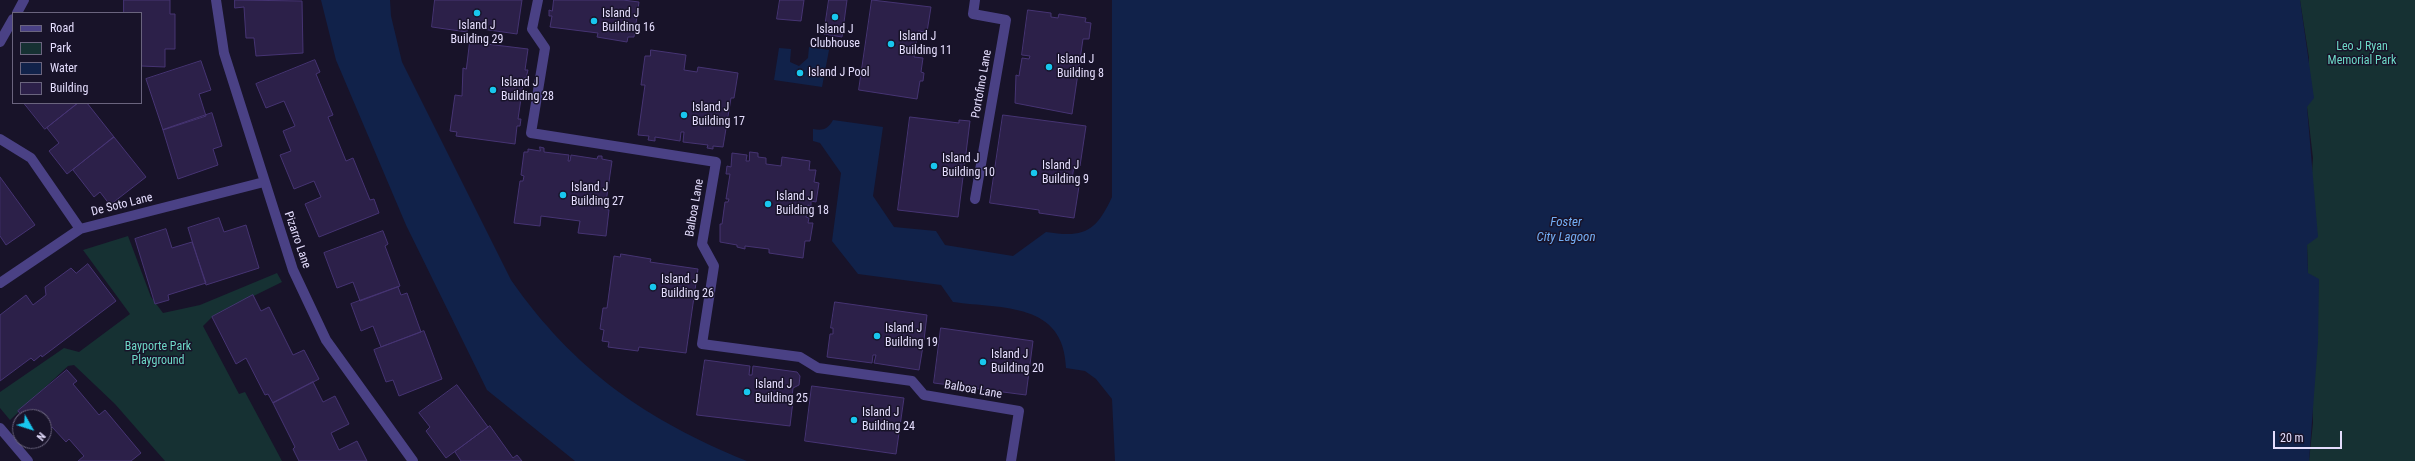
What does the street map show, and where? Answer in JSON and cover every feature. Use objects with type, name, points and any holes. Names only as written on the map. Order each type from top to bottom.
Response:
[{"type":"street","points":[[18,12],[24,0]]},
{"type":"street","name":"Pizarro Lane","points":[[216,0],[224,53],[293,270],[326,340],[413,461]]},
{"type":"street","name":"Balboa Lane","points":[[538,0],[532,29],[545,48],[531,133],[716,162],[702,244],[714,266],[702,344],[800,356],[818,368],[912,381],[924,395],[1019,411],[1012,461]]},
{"type":"street","name":"Portofino Lane","points":[[975,0],[973,14],[1006,20],[975,199]]},
{"type":"street","points":[[0,42],[12,21]]},
{"type":"street","points":[[0,139],[31,158],[80,229]]},
{"type":"street","name":"De Soto Lane","points":[[0,283],[80,229],[264,182]]},
{"type":"street","points":[[0,428],[28,461]]},
{"type":"green space","name":"Leo J Ryan Memorial Park","points":[[2300,0],[2415,0],[2415,461],[2309,461],[2313,423],[2307,245],[2313,158],[2307,107],[2309,58]]},
{"type":"green space","name":"Bayporte Park Playground","points":[[128,236],[151,297],[163,313],[200,305],[277,273],[282,282],[213,316],[203,326],[239,394],[245,392],[282,461],[165,461],[115,404],[74,365],[68,366],[22,409],[12,409],[12,418],[10,420],[0,408],[0,392],[64,348],[79,352],[130,314],[83,250]]},
{"type":"water","points":[[321,0],[390,0],[391,16],[402,62],[511,280],[535,312],[560,340],[587,366],[615,389],[645,409],[676,428],[747,461],[575,461],[487,390],[406,225],[336,60]]},
{"type":"water","name":"Foster City Lagoon","points":[[1112,0],[2300,0],[2314,98],[2307,107],[2318,237],[2307,245],[2308,273],[2319,279],[2318,342],[2309,461],[1115,461],[1112,399],[1096,379],[1085,371],[1066,368],[1063,347],[1055,331],[1043,320],[1028,313],[1010,309],[953,302],[941,285],[858,274],[832,241],[841,173],[820,143],[813,141],[813,129],[825,129],[833,120],[883,127],[873,196],[894,227],[936,231],[945,245],[1013,256],[1046,232],[1070,234],[1087,230],[1100,218],[1112,197]]},
{"type":"water","name":"Island J Pool","points":[[809,47],[829,50],[822,87],[774,80],[779,48],[791,49],[790,62],[799,66],[808,58]]},
{"type":"building","points":[[124,0],[170,0],[170,14],[175,14],[175,49],[165,49],[165,67],[142,66],[142,12],[124,12]]},
{"type":"building","points":[[235,0],[302,1],[303,53],[256,56],[254,38],[246,38],[244,7],[235,8]]},
{"type":"building","name":"Island J Building 29","points":[[435,0],[522,0],[517,34],[468,27],[467,32],[432,27]]},
{"type":"building","name":"Island J Building 16","points":[[554,0],[623,0],[639,2],[634,37],[628,37],[627,42],[597,37],[598,33],[550,27],[552,16],[549,16],[549,10],[552,11]]},
{"type":"building","name":"Island J Clubhouse","points":[[780,0],[804,0],[801,21],[777,19]]},
{"type":"building","name":"Island J Clubhouse","points":[[829,0],[847,0],[842,37],[824,34]]},
{"type":"building","name":"Island J Building 11","points":[[872,0],[931,7],[927,32],[918,31],[914,57],[923,58],[921,72],[924,73],[923,81],[920,81],[917,99],[859,90]]},
{"type":"building","name":"Island J Building 8","points":[[1028,10],[1051,13],[1051,17],[1058,18],[1059,14],[1086,18],[1085,22],[1091,23],[1089,39],[1083,39],[1072,114],[1015,103],[1016,75],[1019,76],[1022,58],[1029,59],[1030,56],[1022,55]]},
{"type":"building","name":"Island J Building 28","points":[[470,42],[528,49],[525,70],[528,70],[526,78],[524,78],[518,119],[521,119],[520,126],[517,126],[515,144],[456,136],[457,132],[450,131],[455,95],[462,96],[463,68],[466,69]]},
{"type":"building","name":"Island J Building 17","points":[[651,50],[686,55],[684,70],[697,72],[698,67],[738,73],[734,98],[731,98],[723,147],[713,146],[713,149],[707,148],[708,145],[683,142],[684,132],[681,132],[680,141],[655,137],[655,141],[648,140],[649,136],[638,135],[645,85],[641,85],[645,56],[650,56]]},
{"type":"building","points":[[315,60],[320,72],[316,74],[333,115],[328,117],[346,161],[353,158],[370,200],[374,199],[379,213],[319,237],[305,204],[321,197],[314,181],[294,189],[280,155],[291,151],[283,131],[295,126],[284,101],[266,108],[256,84]]},
{"type":"building","points":[[201,61],[211,90],[199,94],[206,116],[163,130],[146,79]]},
{"type":"building","points":[[25,104],[77,104],[45,129]]},
{"type":"building","points":[[77,104],[88,104],[114,137],[67,174],[49,151],[59,143],[47,128]]},
{"type":"building","points":[[212,113],[222,146],[213,149],[218,165],[178,179],[163,130]]},
{"type":"building","name":"Island J Building 9","points":[[1003,115],[1086,126],[1080,166],[1074,166],[1072,179],[1080,180],[1074,218],[1039,213],[1039,210],[990,203]]},
{"type":"building","name":"Island J Building 10","points":[[910,117],[959,123],[959,120],[970,121],[958,217],[898,210]]},
{"type":"building","points":[[114,137],[146,177],[110,205],[100,192],[94,197],[73,170]]},
{"type":"building","name":"Island J Building 27","points":[[540,147],[544,148],[544,152],[569,155],[568,161],[570,161],[571,155],[597,159],[598,156],[602,156],[602,159],[612,161],[605,209],[609,210],[606,236],[578,233],[580,221],[541,216],[540,226],[514,223],[520,181],[523,181],[524,176],[521,175],[524,152],[528,152],[528,149],[540,151]]},
{"type":"building","name":"Island J Building 18","points":[[750,152],[758,153],[758,157],[766,158],[766,164],[781,166],[782,157],[810,161],[809,170],[816,170],[814,182],[819,183],[816,202],[811,201],[811,206],[808,205],[806,217],[809,218],[808,223],[813,223],[810,241],[805,241],[803,258],[769,253],[769,249],[745,246],[745,249],[737,247],[737,245],[720,242],[720,224],[722,224],[725,202],[728,202],[729,199],[726,199],[730,174],[726,174],[727,166],[731,167],[732,153],[747,155],[746,161],[749,161]]},
{"type":"building","points":[[0,177],[35,225],[6,245],[0,236]]},
{"type":"building","points":[[219,218],[224,232],[246,225],[259,268],[206,285],[188,228]]},
{"type":"building","points":[[166,229],[172,248],[192,242],[206,283],[168,295],[169,300],[155,304],[135,239]]},
{"type":"building","points":[[383,231],[388,244],[385,246],[400,286],[360,301],[353,282],[337,288],[324,253]]},
{"type":"building","name":"Island J Building 26","points":[[621,254],[651,259],[650,262],[698,269],[686,353],[639,347],[638,351],[608,347],[609,342],[602,341],[604,330],[600,329],[603,308],[607,308],[614,256],[620,257]]},
{"type":"building","points":[[88,264],[116,301],[42,357],[41,355],[34,361],[31,358],[0,381],[0,315],[26,295],[33,305],[46,295],[45,287],[71,268],[76,273]]},
{"type":"building","points":[[398,287],[401,295],[407,293],[421,332],[381,347],[373,326],[361,331],[351,304]]},
{"type":"building","points":[[253,295],[261,311],[269,307],[293,355],[304,350],[319,379],[273,403],[268,394],[265,395],[246,358],[236,364],[212,317]]},
{"type":"building","name":"Island J Building 19","points":[[835,302],[927,315],[924,340],[920,339],[919,345],[923,346],[919,370],[874,363],[876,355],[873,355],[872,363],[827,357],[830,334],[833,334],[833,328],[831,328]]},
{"type":"building","name":"Island J Building 20","points":[[941,328],[1033,341],[1026,395],[934,383]]},
{"type":"building","points":[[424,331],[442,379],[399,396],[393,380],[386,382],[374,350]]},
{"type":"building","name":"Island J Building 25","points":[[705,360],[750,366],[749,375],[752,375],[753,366],[797,372],[800,376],[799,385],[793,388],[792,396],[789,396],[789,400],[793,401],[790,426],[697,415]]},
{"type":"building","points":[[67,370],[77,381],[73,384],[99,415],[105,410],[141,453],[131,461],[78,461],[84,456],[69,439],[66,442],[52,427],[52,409],[20,409]]},
{"type":"building","points":[[313,382],[323,402],[335,396],[349,424],[331,433],[339,450],[357,441],[367,461],[299,461],[293,449],[295,447],[273,403]]},
{"type":"building","points":[[457,385],[488,427],[446,458],[426,431],[430,427],[419,413]]},
{"type":"building","name":"Island J Building 24","points":[[812,386],[904,398],[896,454],[805,441]]},
{"type":"building","points":[[490,426],[513,458],[517,455],[522,461],[461,461],[455,452]]},
{"type":"place","name":"Island J Building 29","points":[[477,13]]},
{"type":"place","name":"Island J Clubhouse","points":[[835,17]]},
{"type":"place","name":"Island J Building 16","points":[[594,21]]},
{"type":"place","name":"Island J Building 11","points":[[891,44]]},
{"type":"place","name":"Island J Building 8","points":[[1049,67]]},
{"type":"place","name":"Island J Pool","points":[[800,73]]},
{"type":"place","name":"Island J Building 28","points":[[493,90]]},
{"type":"place","name":"Island J Building 17","points":[[684,115]]},
{"type":"place","name":"Island J Building 10","points":[[934,166]]},
{"type":"place","name":"Island J Building 9","points":[[1034,173]]},
{"type":"place","name":"Island J Building 27","points":[[563,195]]},
{"type":"place","name":"Island J Building 18","points":[[768,204]]},
{"type":"place","name":"Island J Building 26","points":[[653,287]]},
{"type":"place","name":"Island J Building 19","points":[[877,336]]},
{"type":"place","name":"Island J Building 20","points":[[983,362]]},
{"type":"place","name":"Island J Building 25","points":[[747,392]]},
{"type":"place","name":"Island J Building 24","points":[[854,420]]}]
